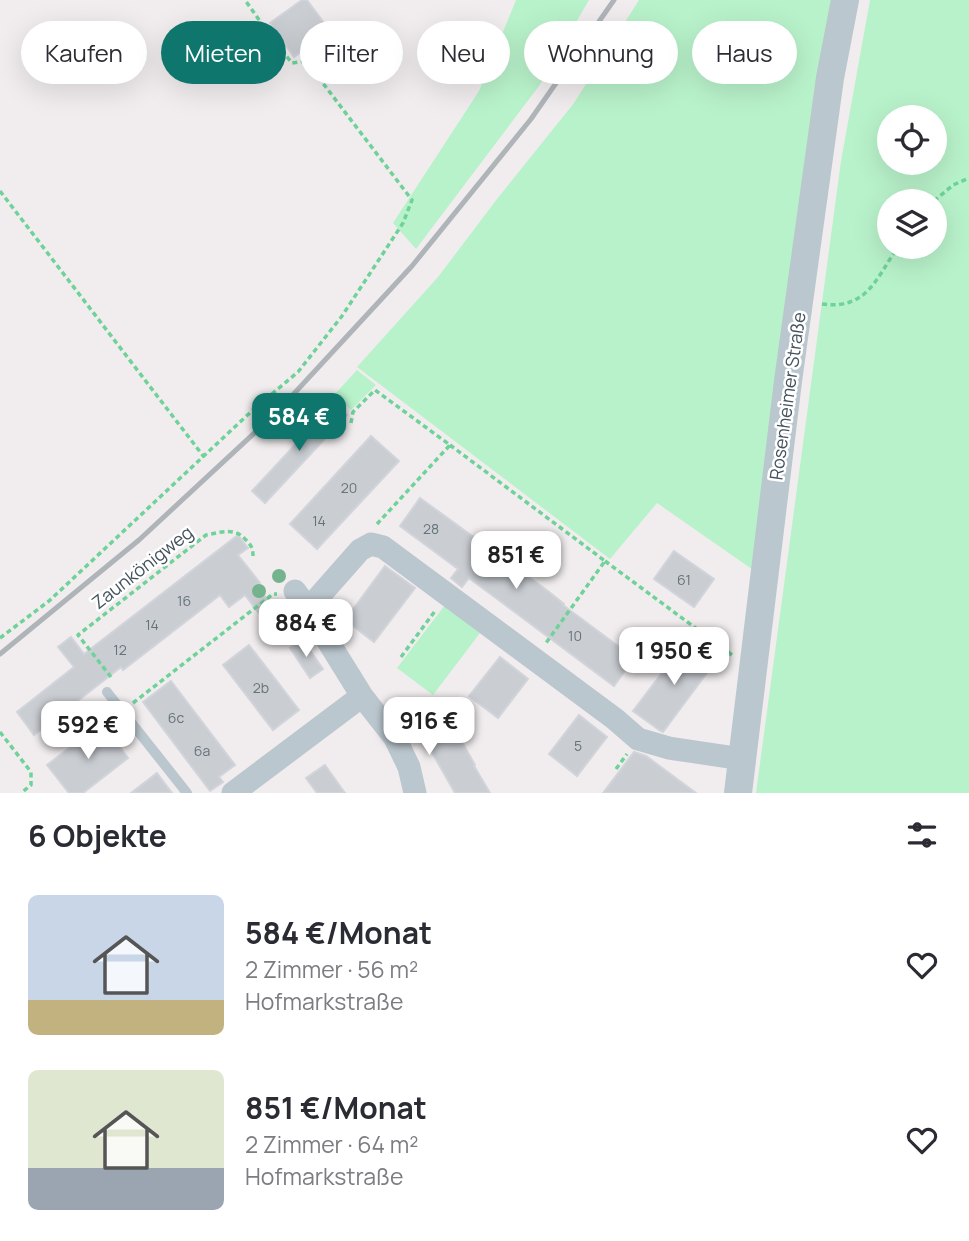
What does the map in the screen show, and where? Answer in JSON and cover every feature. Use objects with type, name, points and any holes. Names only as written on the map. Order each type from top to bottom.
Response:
[{"type":"street","name":"Rosenheimer Straße","points":[[738,793],[800,299],[830,78],[845,0]]},
{"type":"street","points":[[415,793],[409,767],[396,738],[362,696],[302,600],[360,550],[371,544],[383,547],[615,719],[638,740],[668,748],[743,759]]},
{"type":"street","points":[[233,793],[362,696]]},
{"type":"lane","points":[[107,692],[187,793]]},
{"type":"path","points":[[0,638],[49,601],[255,408],[298,372],[342,316],[403,223],[412,200],[306,61],[292,63],[276,45],[246,0]]},
{"type":"path","points":[[947,190],[969,178]]},
{"type":"path","points":[[0,191],[204,457]]},
{"type":"path","points":[[800,299],[835,305],[859,299],[876,282],[890,259]]},
{"type":"path","points":[[351,423],[353,412],[375,390],[732,655]]},
{"type":"path","points":[[371,544],[371,530],[450,445]]},
{"type":"path","name":"Zaunkönigweg","points":[[78,635],[206,535],[226,531],[240,533],[253,548],[253,556]]},
{"type":"path","points":[[534,659],[605,561]]},
{"type":"path","points":[[132,705],[273,594],[302,600]]},
{"type":"path","points":[[401,657],[447,595]]},
{"type":"path","points":[[0,732],[30,772],[31,785],[24,792]]},
{"type":"green space","points":[[516,0],[589,0],[577,21],[524,21],[524,84],[540,84],[416,249],[393,223],[482,84],[510,84],[510,21],[507,21]]},
{"type":"green space","points":[[639,0],[833,0],[756,572],[657,503],[610,559],[357,367],[438,277],[586,84],[678,84],[678,21],[626,21]]},
{"type":"green space","points":[[870,0],[969,0],[969,793],[756,793],[841,161]]},
{"type":"green space","points":[[357,370],[376,385],[351,410],[334,395]]},
{"type":"green space","points":[[445,605],[480,633],[433,695],[397,668]]},
{"type":"building","points":[[302,0],[307,0],[323,21],[300,21],[300,53],[294,57],[286,46],[286,21],[273,21]]},
{"type":"building","points":[[334,403],[347,415],[265,503],[252,491]]},
{"type":"building","points":[[371,436],[399,461],[317,549],[290,524]]},
{"type":"building","points":[[420,498],[548,591],[634,658],[614,686],[469,578],[462,587],[451,578],[458,569],[400,526]]},
{"type":"building","points":[[238,535],[248,548],[238,555],[260,583],[257,586],[276,611],[264,620],[245,595],[229,607],[220,595],[34,735],[17,712],[74,667],[58,647],[71,637],[84,654]]},
{"type":"building","points":[[674,551],[714,579],[694,607],[654,579]]},
{"type":"building","points":[[385,566],[415,588],[374,642],[348,622],[348,616]]},
{"type":"building","points":[[302,639],[323,669],[310,678],[290,648]]},
{"type":"building","points":[[687,640],[715,662],[663,732],[633,711]]},
{"type":"building","points":[[249,645],[299,710],[273,730],[223,665]]},
{"type":"building","points":[[500,657],[528,679],[498,718],[469,696]]},
{"type":"building","points":[[171,681],[235,765],[219,777],[223,782],[210,791],[143,702]]},
{"type":"building","points":[[445,712],[490,793],[455,793],[418,728]]},
{"type":"building","points":[[579,715],[607,737],[577,776],[549,754]]},
{"type":"building","points":[[102,723],[128,758],[83,793],[69,793],[47,765]]},
{"type":"building","points":[[634,752],[646,756],[696,793],[603,793]]},
{"type":"building","points":[[325,765],[345,793],[317,793],[306,778]]},
{"type":"building","points":[[157,773],[172,793],[131,793]]},
{"type":"railway","points":[[0,654],[139,540],[277,412],[412,266],[531,119],[614,0]]}]
